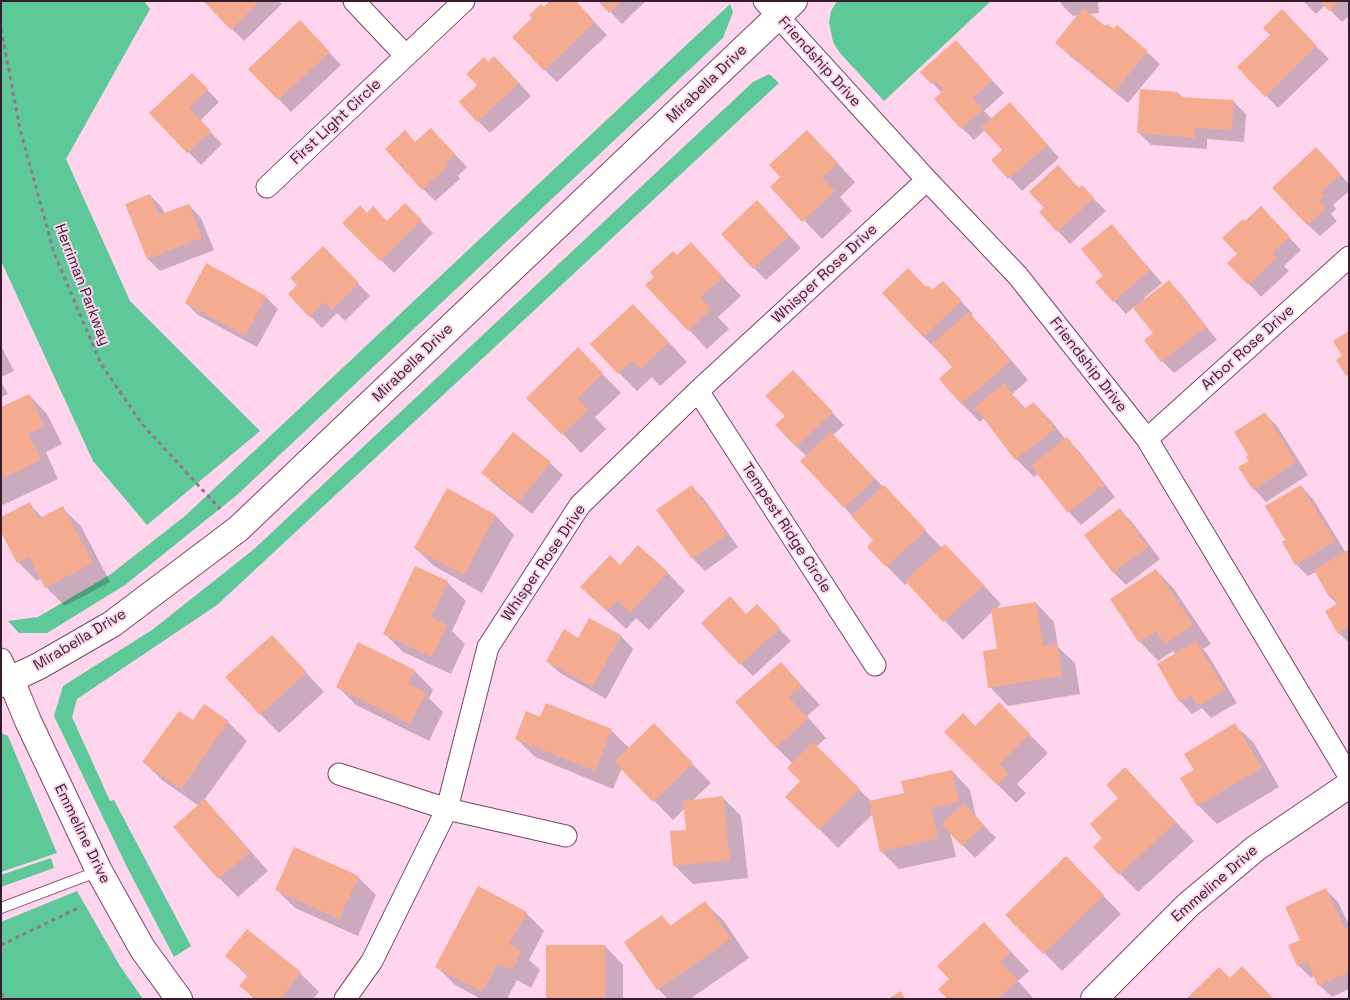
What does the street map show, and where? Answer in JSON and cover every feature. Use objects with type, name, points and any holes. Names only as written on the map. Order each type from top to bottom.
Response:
[{"type":"street","points":[[354,1],[406,56]]},
{"type":"street","name":"First Light Circle","points":[[267,187],[464,1]]},
{"type":"street","name":"Friendship Drive","points":[[778,6],[927,180],[1018,276],[1147,439],[1349,776]]},
{"type":"street","name":"Mirabella Drive","points":[[4,674],[112,624],[238,529],[778,6]]},
{"type":"street","name":"Whisper Rose Drive","points":[[345,999],[372,961],[447,809],[488,647],[580,505],[698,390],[927,180]]},
{"type":"street","name":"Arbor Rose Drive","points":[[1147,439],[1349,257]]},
{"type":"street","name":"Tempest Ridge Circle","points":[[698,390],[875,665]]},
{"type":"street","name":"Emmeline Drive","points":[[4,674],[99,872],[142,948],[179,999]]},
{"type":"street","points":[[339,774],[447,809],[566,836]]},
{"type":"street","name":"Emmeline Drive","points":[[1094,999],[1188,905],[1256,848],[1349,785]]},
{"type":"lane","points":[[1,908],[99,872]]},
{"type":"path","name":"Herriman Parkway","points":[[1,29],[20,129],[54,252],[101,364],[142,424],[220,509]]},
{"type":"path","points":[[1,945],[78,908]]},
{"type":"path","points":[[1,994],[6,999]]},
{"type":"green space","points":[[1,1],[144,1],[150,9],[66,159],[130,301],[260,431],[147,525],[93,461],[1,261]]},
{"type":"green space","points":[[837,1],[991,1],[884,101],[840,53],[833,42],[829,22],[831,11]]},
{"type":"green space","points":[[730,4],[733,12],[723,38],[237,495],[125,585],[47,633],[19,633],[8,621],[38,617],[111,574],[185,516]]},
{"type":"green space","points":[[769,74],[779,83],[217,605],[77,699],[72,717],[110,801],[114,800],[191,946],[174,957],[127,867],[54,716],[63,686],[152,630],[253,550],[753,82]]},
{"type":"green space","points":[[1,733],[8,736],[57,853],[1,872]]},
{"type":"green space","points":[[51,858],[54,868],[1,887],[1,875]]},
{"type":"green space","points":[[77,891],[120,966],[143,999],[1,999],[1,922]]},
{"type":"building","points":[[203,1],[260,1],[231,30]]},
{"type":"building","points":[[550,1],[576,1],[595,22],[544,71],[512,37],[532,18],[529,15],[541,4],[544,7]]},
{"type":"building","points":[[598,1],[621,1],[609,13]]},
{"type":"building","points":[[1320,1],[1339,1],[1329,11]]},
{"type":"building","points":[[1083,8],[1105,26],[1107,24],[1114,29],[1117,25],[1148,51],[1115,91],[1055,43]]},
{"type":"building","points":[[1282,9],[1317,46],[1265,97],[1237,67],[1270,35],[1263,28]]},
{"type":"building","points":[[300,20],[330,52],[278,100],[248,69]]},
{"type":"building","points":[[956,40],[992,80],[973,98],[983,109],[961,129],[934,99],[944,90],[935,81],[931,84],[920,72]]},
{"type":"building","points":[[494,56],[519,83],[477,122],[459,102],[477,85],[466,74],[484,57],[488,62]]},
{"type":"building","points":[[192,73],[208,89],[189,108],[211,131],[187,153],[149,113]]},
{"type":"building","points":[[1140,89],[1178,92],[1178,97],[1234,100],[1232,130],[1195,128],[1195,138],[1137,133]]},
{"type":"building","points":[[1010,102],[1048,145],[1008,179],[991,160],[1002,150],[981,127]]},
{"type":"building","points":[[431,128],[455,154],[446,163],[449,165],[422,190],[385,149],[405,130],[415,142]]},
{"type":"building","points":[[807,130],[838,163],[822,178],[835,191],[802,222],[770,187],[780,177],[769,165]]},
{"type":"building","points":[[1316,147],[1341,174],[1321,192],[1325,196],[1319,201],[1326,208],[1307,225],[1272,188]]},
{"type":"building","points":[[1058,165],[1079,188],[1082,185],[1094,198],[1057,232],[1039,212],[1044,208],[1029,192]]},
{"type":"building","points":[[150,194],[159,215],[189,204],[202,238],[147,259],[125,204]]},
{"type":"building","points":[[757,200],[789,235],[753,269],[721,234]]},
{"type":"building","points":[[405,203],[422,220],[380,261],[342,223],[360,205],[367,213],[373,206],[387,221]]},
{"type":"building","points":[[1261,206],[1290,237],[1273,253],[1277,258],[1248,285],[1227,263],[1237,254],[1222,238]]},
{"type":"building","points":[[1112,224],[1150,270],[1113,302],[1095,282],[1103,276],[1081,249]]},
{"type":"building","points":[[691,242],[723,277],[700,298],[711,309],[688,331],[645,285],[654,277],[650,272],[673,251],[677,255]]},
{"type":"building","points":[[323,246],[359,283],[332,310],[324,302],[309,317],[288,294],[297,285],[290,278]]},
{"type":"building","points":[[206,263],[266,296],[245,336],[185,303]]},
{"type":"building","points":[[908,268],[926,287],[928,285],[932,290],[943,281],[962,301],[923,337],[882,293]]},
{"type":"building","points":[[1169,280],[1206,327],[1161,362],[1144,340],[1153,333],[1133,308]]},
{"type":"building","points":[[633,304],[669,342],[641,369],[633,360],[618,374],[590,344]]},
{"type":"building","points":[[969,312],[1011,361],[961,404],[939,379],[952,367],[932,344]]},
{"type":"building","points":[[1349,331],[1349,374],[1346,376],[1336,360],[1342,356],[1333,341]]},
{"type":"building","points":[[578,347],[603,373],[578,398],[588,410],[562,435],[526,398]]},
{"type":"building","points":[[793,370],[833,412],[796,447],[775,425],[785,416],[765,396]]},
{"type":"building","points":[[1004,384],[1024,409],[1034,402],[1055,429],[1015,460],[975,407]]},
{"type":"building","points":[[29,394],[44,426],[28,434],[41,460],[1,479],[1,407]]},
{"type":"building","points":[[1265,412],[1296,462],[1253,490],[1238,467],[1249,461],[1246,457],[1248,455],[1234,432]]},
{"type":"building","points":[[513,432],[551,462],[519,502],[481,473]]},
{"type":"building","points":[[831,432],[875,479],[844,508],[800,461]]},
{"type":"building","points":[[1067,437],[1104,484],[1068,513],[1031,466]]},
{"type":"building","points":[[692,485],[727,534],[692,559],[656,510]]},
{"type":"building","points":[[884,485],[926,530],[886,567],[867,547],[873,540],[851,516]]},
{"type":"building","points":[[1301,485],[1335,541],[1295,565],[1282,542],[1285,540],[1265,506]]},
{"type":"building","points":[[447,488],[496,515],[464,575],[414,548]]},
{"type":"building","points":[[30,502],[38,519],[63,506],[93,563],[45,588],[29,557],[17,563],[1,532],[1,517]]},
{"type":"building","points":[[1120,508],[1148,547],[1113,573],[1084,535]]},
{"type":"building","points":[[945,544],[984,585],[943,622],[905,581]]},
{"type":"building","points":[[638,545],[668,572],[630,613],[617,600],[607,611],[580,587],[610,555],[620,565]]},
{"type":"building","points":[[1348,550],[1349,627],[1338,634],[1325,611],[1337,604],[1333,596],[1329,597],[1314,570]]},
{"type":"building","points":[[415,566],[448,581],[431,617],[447,625],[432,657],[383,634]]},
{"type":"building","points":[[1156,569],[1193,625],[1165,644],[1156,631],[1139,643],[1110,599]]},
{"type":"building","points":[[730,596],[746,614],[757,604],[780,628],[740,665],[701,623]]},
{"type":"building","points":[[1036,602],[1043,646],[1057,644],[1062,676],[988,688],[983,651],[997,649],[991,609]]},
{"type":"building","points":[[589,618],[621,635],[593,687],[546,661],[564,629],[578,638]]},
{"type":"building","points":[[272,635],[307,672],[260,715],[225,677]]},
{"type":"building","points":[[1196,641],[1225,690],[1198,706],[1191,695],[1179,702],[1157,664]]},
{"type":"building","points":[[358,642],[415,670],[408,684],[426,692],[410,724],[336,687]]},
{"type":"building","points":[[781,662],[802,686],[789,697],[808,719],[776,748],[735,702]]},
{"type":"building","points":[[999,702],[1030,734],[1000,764],[1009,774],[997,785],[944,732],[963,713],[975,726]]},
{"type":"building","points":[[546,703],[612,729],[595,771],[515,739],[526,711],[540,717]]},
{"type":"building","points":[[204,704],[229,721],[181,789],[142,762],[179,711],[193,720]]},
{"type":"building","points":[[654,723],[693,763],[653,802],[614,762]]},
{"type":"building","points":[[1235,723],[1262,768],[1197,806],[1180,778],[1194,770],[1184,754]]},
{"type":"building","points":[[813,742],[860,789],[819,830],[785,797],[800,781],[787,768]]},
{"type":"building","points":[[1125,767],[1176,822],[1119,875],[1093,847],[1102,838],[1090,824],[1118,798],[1106,785]]},
{"type":"building","points":[[952,770],[959,802],[931,808],[938,838],[880,852],[869,801],[904,793],[901,781]]},
{"type":"building","points":[[723,796],[730,860],[673,866],[670,831],[686,830],[683,801]]},
{"type":"building","points":[[205,799],[250,852],[218,879],[173,827]]},
{"type":"building","points":[[964,803],[984,825],[962,846],[941,824]]},
{"type":"building","points":[[294,847],[359,876],[339,919],[275,890]]},
{"type":"building","points":[[1066,856],[1104,895],[1043,954],[1005,915]]},
{"type":"building","points":[[478,886],[527,912],[509,944],[522,951],[512,970],[498,963],[482,992],[435,967]]},
{"type":"building","points":[[1326,888],[1345,929],[1349,927],[1349,972],[1318,986],[1307,961],[1297,966],[1288,945],[1300,940],[1285,907]]},
{"type":"building","points":[[705,901],[731,939],[657,990],[624,942],[662,915],[670,926]]},
{"type":"building","points":[[984,922],[1011,952],[1000,962],[1018,980],[998,999],[947,999],[938,989],[949,979],[937,966]]},
{"type":"building","points":[[247,929],[301,972],[280,999],[256,999],[239,986],[248,975],[225,956]]},
{"type":"building","points":[[546,945],[605,945],[605,999],[546,999]]},
{"type":"building","points":[[1242,966],[1272,997],[1270,999],[1186,999],[1219,967],[1230,978]]},
{"type":"building","points":[[901,991],[905,999],[888,999]]}]
